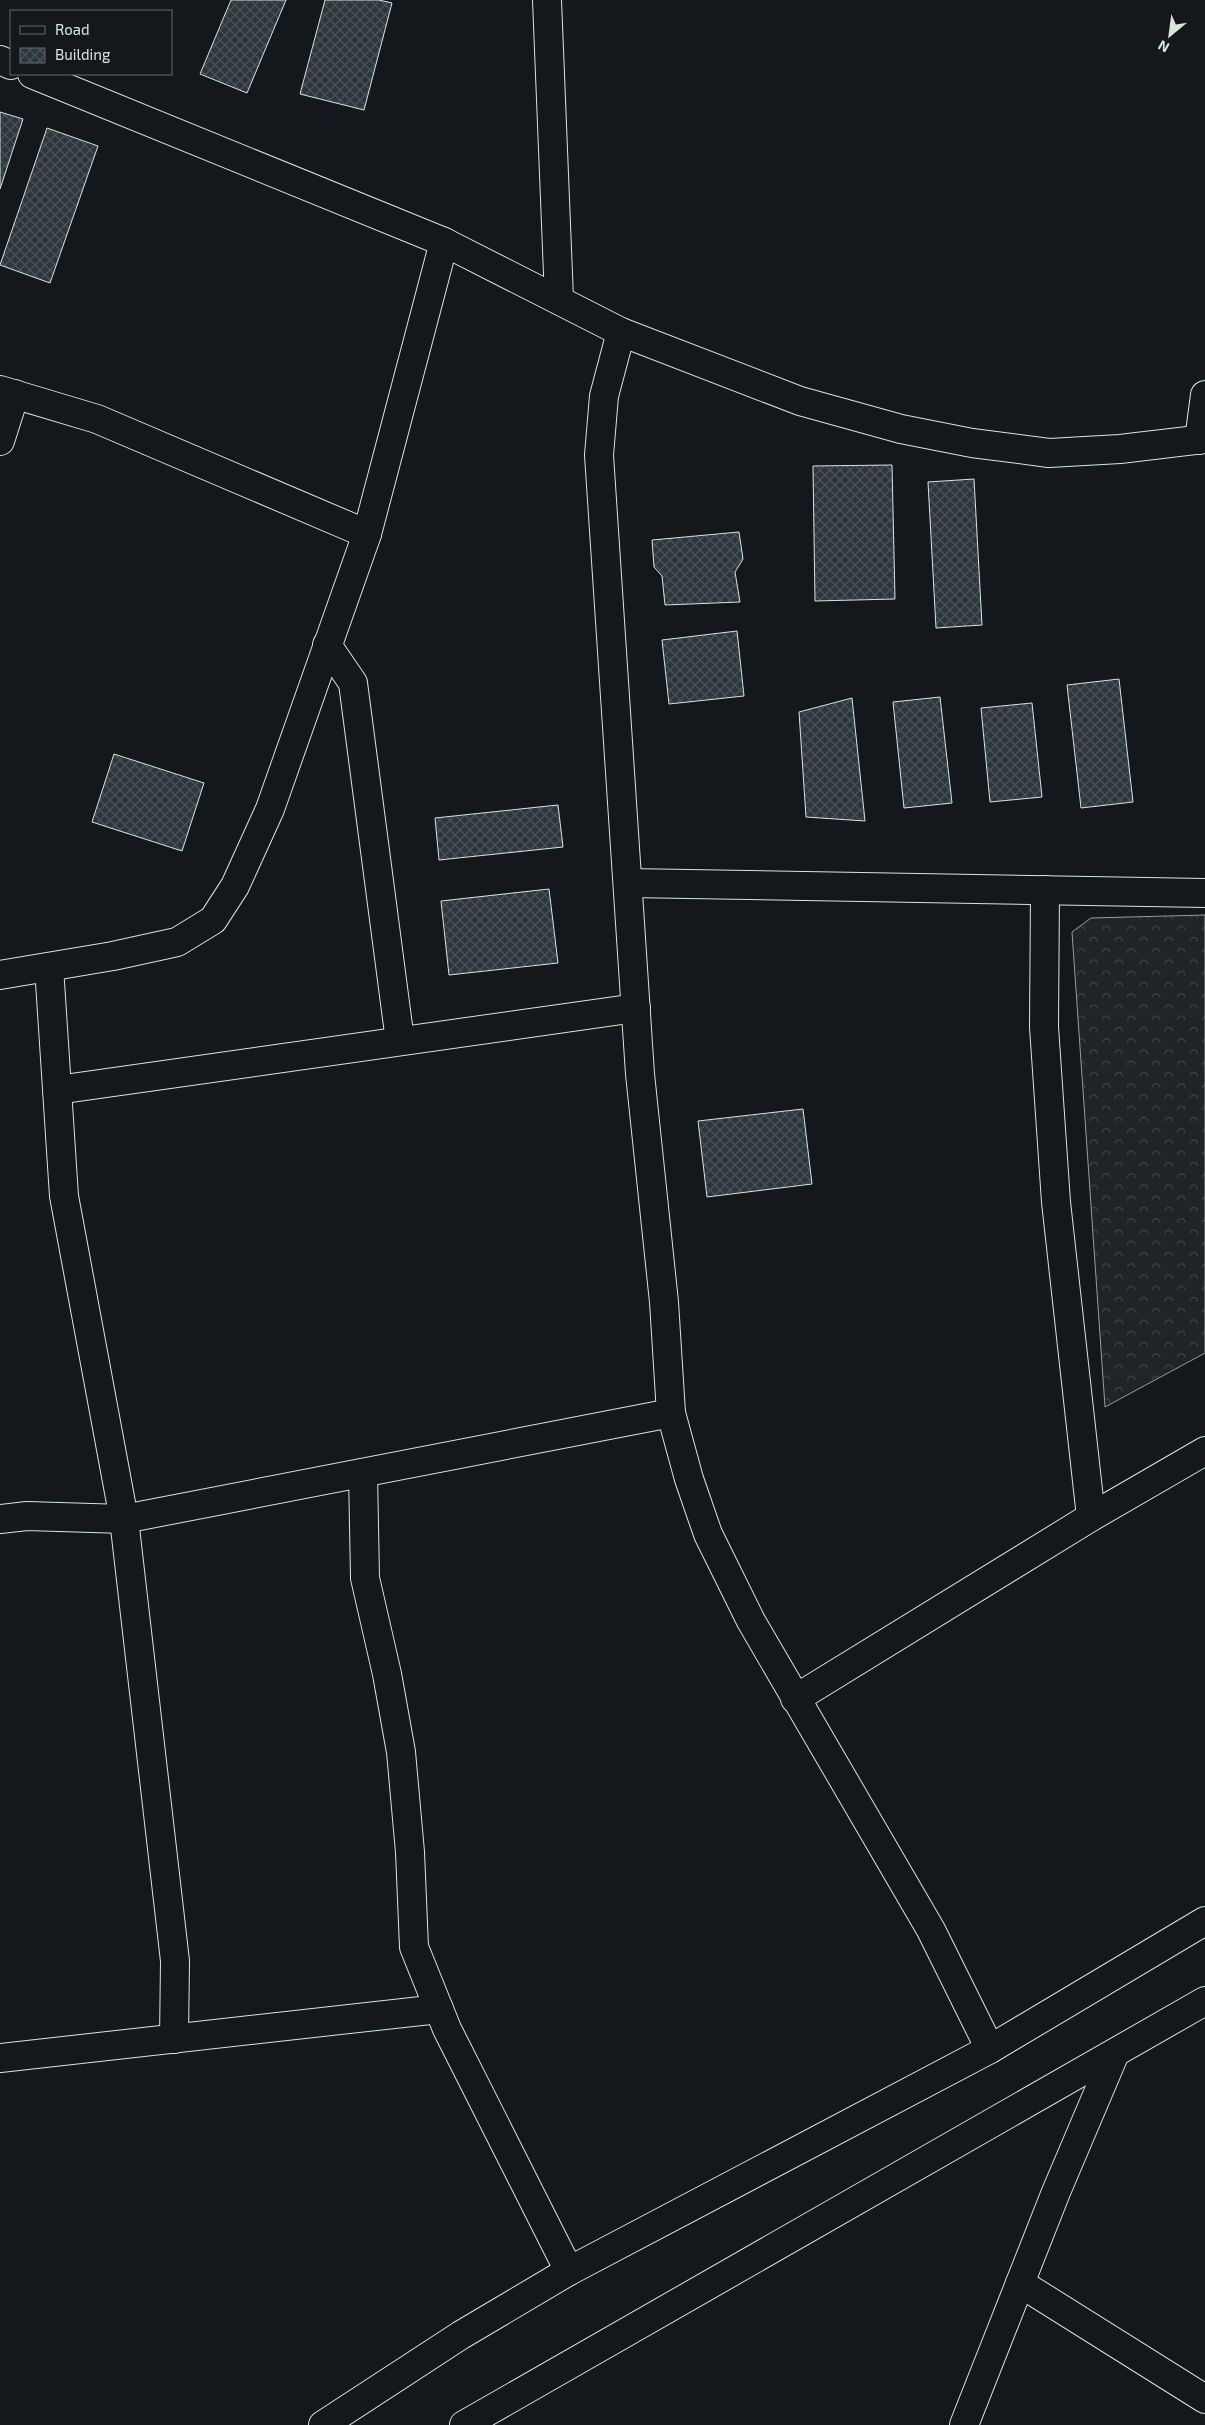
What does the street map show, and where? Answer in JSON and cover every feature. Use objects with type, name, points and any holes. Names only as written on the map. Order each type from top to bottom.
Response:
[{"type":"street","points":[[547,0],[559,299]]},
{"type":"street","points":[[34,75],[444,242],[622,332],[800,401],[900,429],[972,443],[1049,453],[1120,449],[1202,440],[1205,395]]},
{"type":"street","points":[[0,975],[178,942],[213,920],[235,886],[270,809],[367,534],[444,242]]},
{"type":"street","points":[[622,332],[604,396],[599,455],[636,1008],[664,1302],[671,1413],[689,1479],[708,1534],[751,1620],[795,1699],[931,1930],[990,2049]]},
{"type":"street","points":[[0,441],[8,392],[97,419],[367,534]]},
{"type":"street","points":[[327,645],[353,683],[400,1041]]},
{"type":"street","points":[[628,883],[1205,893]]},
{"type":"street","points":[[1045,890],[1044,1027],[1056,1202],[1091,1517]]},
{"type":"street","points":[[49,967],[64,1196],[124,1519],[175,1961],[174,2040]]},
{"type":"street","points":[[57,1090],[636,1008]]},
{"type":"street","points":[[0,1518],[27,1516],[124,1519],[671,1413]]},
{"type":"street","points":[[795,1699],[1091,1517],[1205,1451]]},
{"type":"street","points":[[363,1473],[365,1578],[387,1674],[401,1752],[410,1852],[414,1947],[439,2009],[534,2206],[569,2271]]},
{"type":"street","points":[[323,2425],[461,2335],[569,2271],[990,2049],[1205,1921]]},
{"type":"street","points":[[464,2425],[1205,2001]]},
{"type":"street","points":[[0,2058],[439,2009]]},
{"type":"street","points":[[964,2425],[1056,2192],[1116,2053]]},
{"type":"street","points":[[1020,2283],[1205,2399]]},
{"type":"green space","points":[[1205,915],[1205,1353],[1105,1407],[1072,932],[1091,918]]},
{"type":"building","points":[[231,0],[286,0],[247,93],[200,74]]},
{"type":"building","points":[[325,0],[379,0],[392,3],[364,110],[300,94]]},
{"type":"building","points":[[0,112],[23,119],[0,189]]},
{"type":"building","points":[[47,128],[98,146],[50,283],[0,265]]},
{"type":"building","points":[[892,465],[895,599],[815,601],[813,466]]},
{"type":"building","points":[[974,479],[982,625],[936,628],[928,482]]},
{"type":"building","points":[[739,532],[743,559],[735,572],[740,602],[665,605],[662,576],[654,567],[652,540]]},
{"type":"building","points":[[737,631],[744,696],[669,704],[662,640]]},
{"type":"building","points":[[1119,679],[1133,802],[1081,808],[1067,685]]},
{"type":"building","points":[[940,697],[952,803],[904,808],[893,702]]},
{"type":"building","points":[[852,698],[865,821],[806,817],[799,712]]},
{"type":"building","points":[[1032,703],[1042,797],[990,802],[981,708]]},
{"type":"building","points":[[114,754],[204,783],[182,851],[92,822]]},
{"type":"building","points":[[558,805],[563,847],[439,860],[435,818]]},
{"type":"building","points":[[549,889],[558,963],[449,975],[441,901]]},
{"type":"building","points":[[803,1109],[812,1184],[707,1197],[698,1121]]}]
